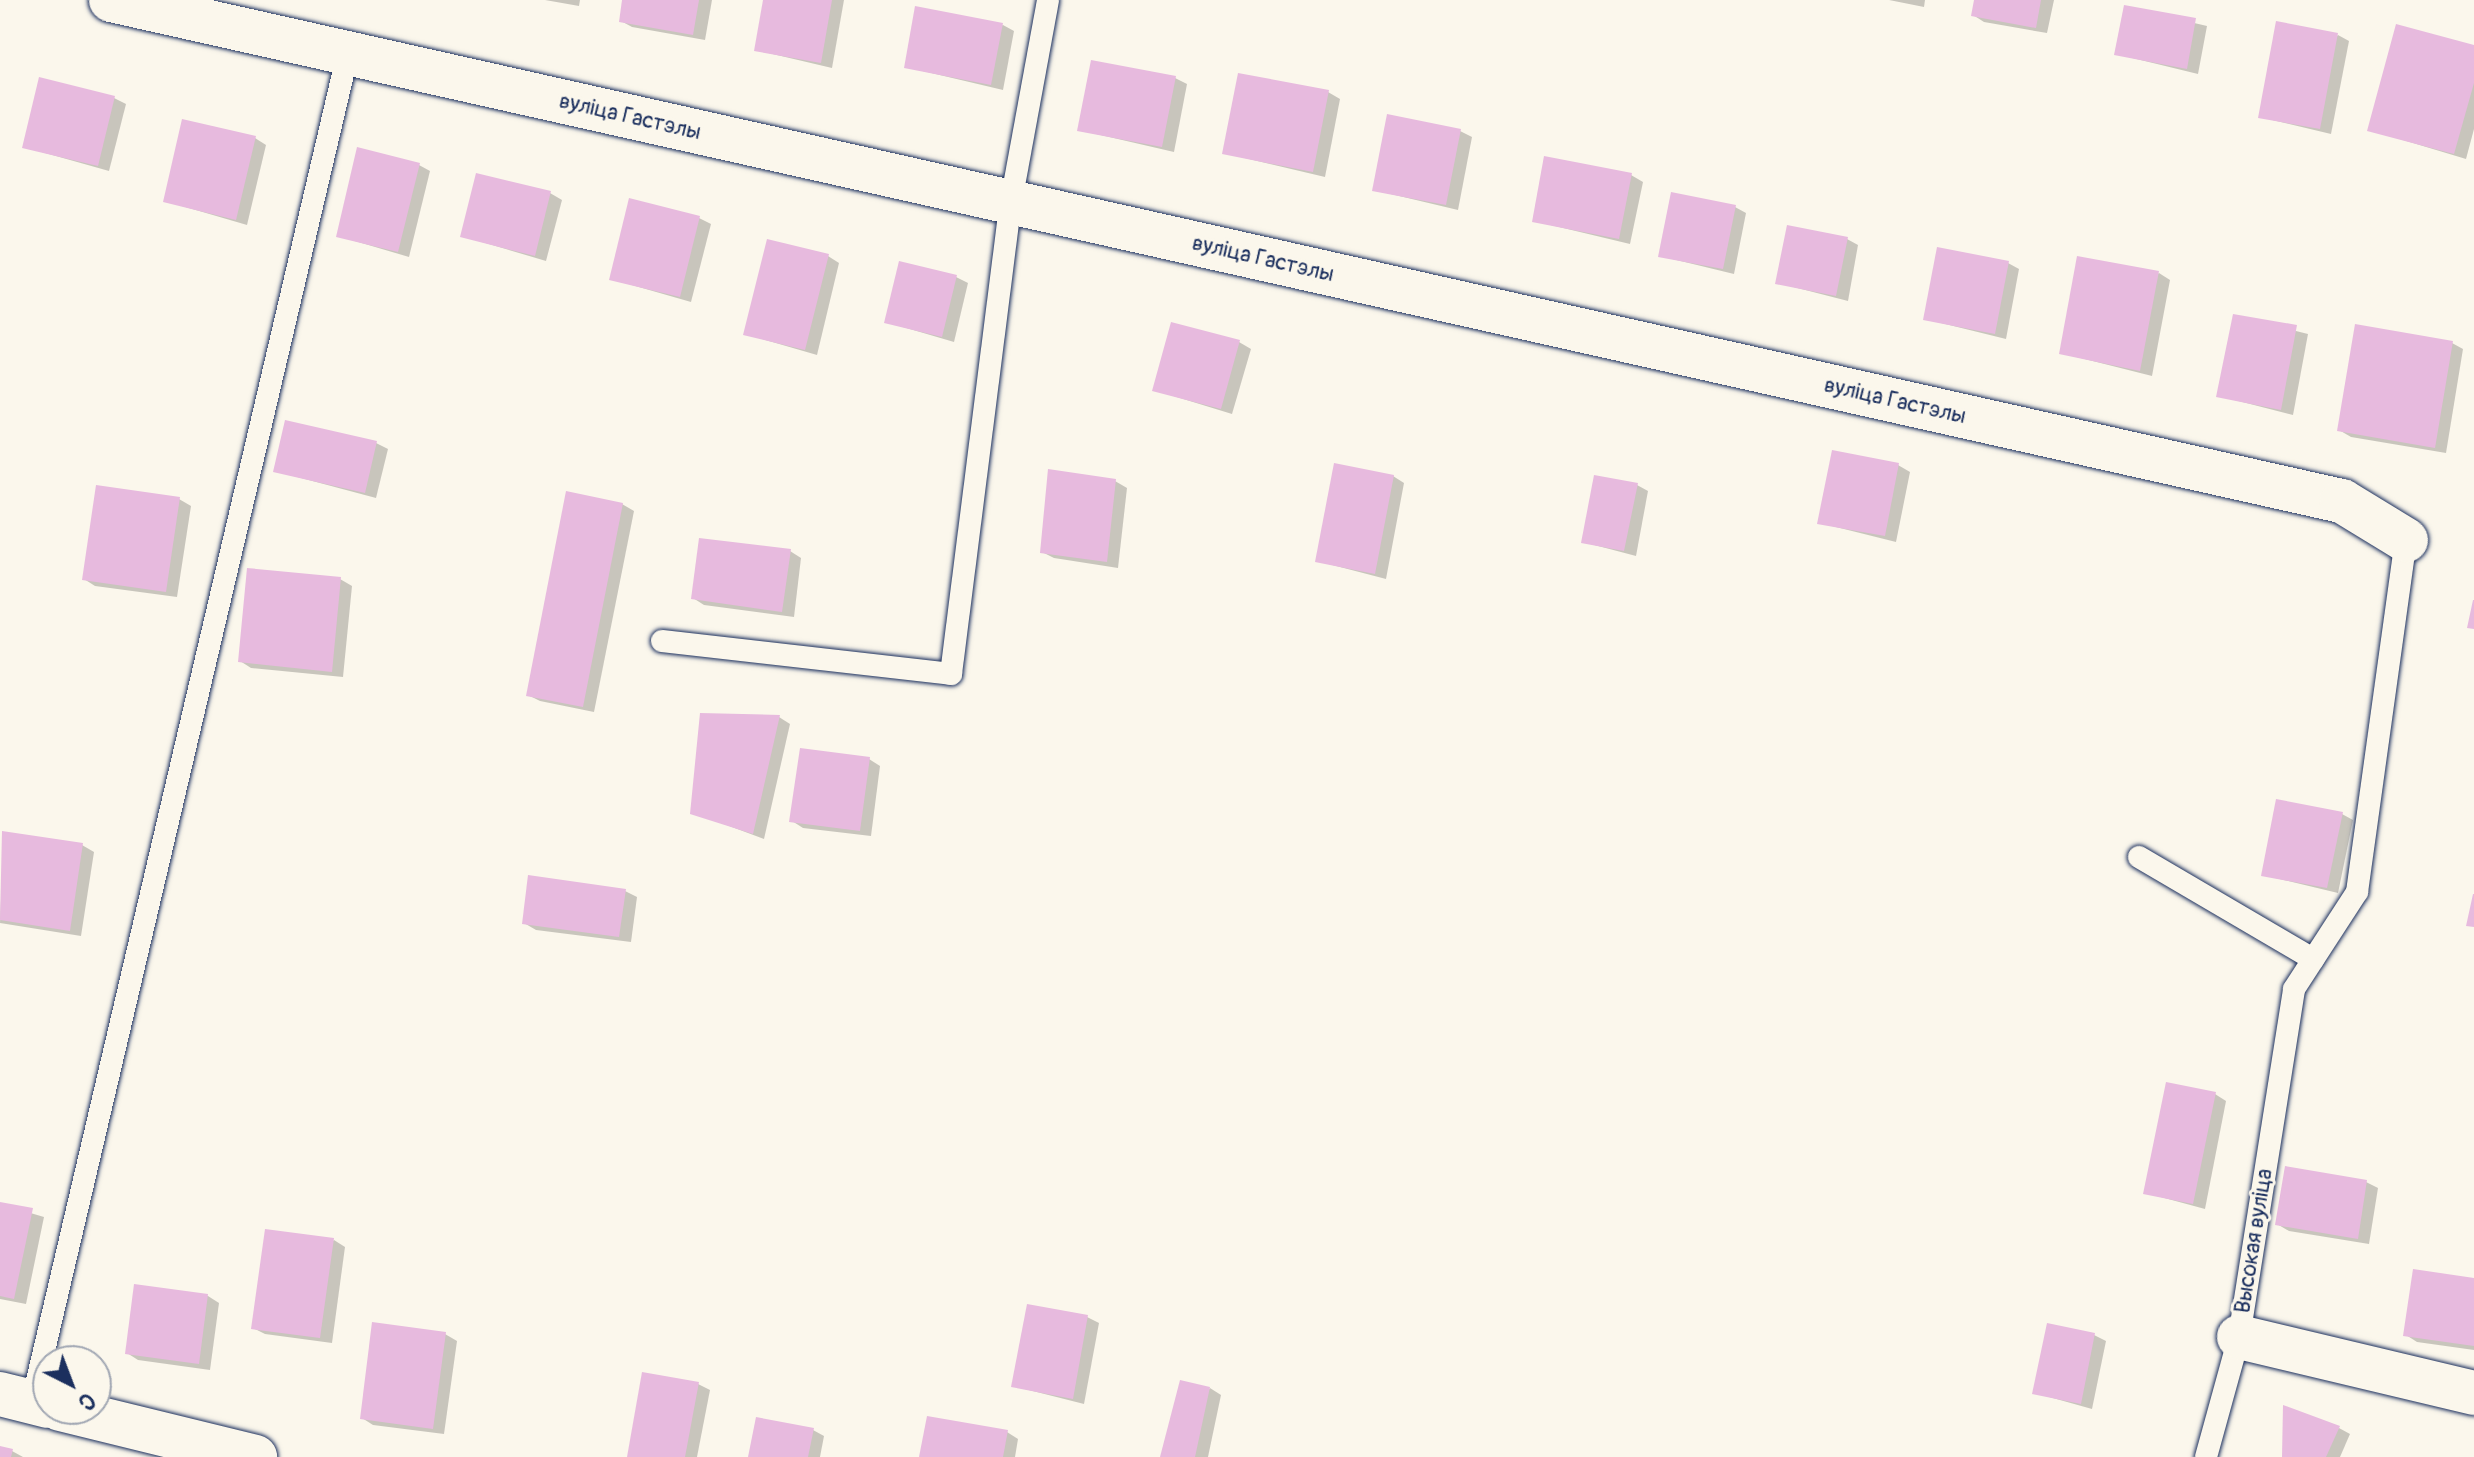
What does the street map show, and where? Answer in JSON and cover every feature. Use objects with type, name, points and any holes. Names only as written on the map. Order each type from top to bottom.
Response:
[{"type":"street","name":"вуліца Гастэлы","points":[[111,0],[2342,501],[2406,540]]},
{"type":"street","name":"Высокая вуліца","points":[[2239,1337],[2474,1393]]},
{"type":"street","points":[[112,1422],[255,1457]]},
{"type":"lane","points":[[662,641],[951,674],[1011,202],[1048,0]]},
{"type":"lane","points":[[48,1345],[348,53]]},
{"type":"lane","name":"Высокая вуліца","points":[[2239,1337],[2294,989],[2357,892],[2406,540]]},
{"type":"lane","points":[[2139,857],[2313,959]]},
{"type":"lane","points":[[2206,1457],[2239,1337]]},
{"type":"building","points":[[622,0],[699,0],[693,35],[619,22]]},
{"type":"building","points":[[763,0],[832,0],[821,63],[754,51]]},
{"type":"building","points":[[1974,0],[2041,0],[2036,28],[1971,16]]},
{"type":"building","points":[[2124,5],[2196,18],[2187,69],[2114,55]]},
{"type":"building","points":[[915,6],[1003,23],[991,85],[904,68]]},
{"type":"building","points":[[2276,21],[2338,33],[2320,129],[2258,118]]},
{"type":"building","points":[[2396,24],[2474,45],[2474,83],[2454,154],[2367,131]]},
{"type":"building","points":[[1091,60],[1176,76],[1162,147],[1077,131]]},
{"type":"building","points":[[1238,73],[1329,90],[1313,172],[1222,154]]},
{"type":"building","points":[[39,77],[115,96],[98,166],[22,148]]},
{"type":"building","points":[[1387,114],[1461,129],[1446,205],[1372,191]]},
{"type":"building","points":[[182,119],[256,136],[236,220],[163,202]]},
{"type":"building","points":[[357,147],[420,163],[398,252],[336,237]]},
{"type":"building","points":[[1544,156],[1632,173],[1619,239],[1532,222]]},
{"type":"building","points":[[476,173],[551,191],[535,256],[460,237]]},
{"type":"building","points":[[1671,192],[1736,205],[1723,269],[1658,257]]},
{"type":"building","points":[[629,198],[700,216],[680,297],[609,280]]},
{"type":"building","points":[[1787,225],[1848,237],[1836,296],[1775,284]]},
{"type":"building","points":[[767,239],[829,254],[805,350],[743,335]]},
{"type":"building","points":[[1937,247],[2009,261],[1995,334],[1923,320]]},
{"type":"building","points":[[2077,256],[2159,271],[2140,371],[2059,354]]},
{"type":"building","points":[[899,261],[957,275],[942,337],[884,323]]},
{"type":"building","points":[[2233,314],[2297,325],[2281,410],[2216,397]]},
{"type":"building","points":[[1171,322],[1240,340],[1221,409],[1152,391]]},
{"type":"building","points":[[2355,324],[2453,341],[2435,448],[2337,431]]},
{"type":"building","points":[[285,420],[377,441],[365,493],[273,472]]},
{"type":"building","points":[[1832,450],[1899,463],[1885,536],[1817,524]]},
{"type":"building","points":[[1334,463],[1394,475],[1375,574],[1315,562]]},
{"type":"building","points":[[1048,469],[1116,479],[1107,562],[1040,553]]},
{"type":"building","points":[[1594,475],[1638,483],[1624,551],[1581,543]]},
{"type":"building","points":[[96,485],[180,497],[166,592],[82,580]]},
{"type":"building","points":[[566,491],[623,503],[583,707],[526,696]]},
{"type":"building","points":[[699,538],[791,549],[782,612],[691,599]]},
{"type":"building","points":[[247,568],[341,577],[332,672],[238,662]]},
{"type":"building","points":[[2474,600],[2474,629],[2467,628]]},
{"type":"building","points":[[700,713],[780,715],[753,834],[690,814]]},
{"type":"building","points":[[800,748],[870,757],[860,831],[789,822]]},
{"type":"building","points":[[2276,799],[2343,812],[2327,888],[2261,876]]},
{"type":"building","points":[[2,831],[83,843],[70,931],[0,920]]},
{"type":"building","points":[[528,875],[626,889],[619,937],[522,924]]},
{"type":"building","points":[[2474,894],[2474,927],[2466,926]]},
{"type":"building","points":[[2166,1082],[2216,1092],[2193,1204],[2143,1194]]},
{"type":"building","points":[[2285,1166],[2367,1180],[2358,1239],[2275,1225]]},
{"type":"building","points":[[0,1202],[33,1208],[14,1299],[0,1296]]},
{"type":"building","points":[[265,1229],[334,1238],[320,1338],[251,1329]]},
{"type":"building","points":[[2413,1269],[2474,1278],[2474,1346],[2403,1336]]},
{"type":"building","points":[[134,1284],[208,1294],[199,1364],[125,1354]]},
{"type":"building","points":[[1027,1304],[1088,1315],[1073,1399],[1011,1387]]},
{"type":"building","points":[[372,1322],[446,1332],[433,1429],[360,1419]]},
{"type":"building","points":[[2047,1323],[2095,1333],[2081,1404],[2032,1394]]},
{"type":"building","points":[[642,1372],[699,1382],[685,1457],[627,1457]]},
{"type":"building","points":[[1180,1380],[1210,1387],[1195,1457],[1160,1457]]},
{"type":"building","points":[[2283,1405],[2340,1426],[2326,1457],[2282,1457]]},
{"type":"building","points":[[927,1416],[1008,1430],[1003,1457],[919,1457]]},
{"type":"building","points":[[756,1417],[814,1428],[808,1457],[748,1457]]},
{"type":"building","points":[[0,1446],[13,1449],[11,1457],[0,1457]]}]
